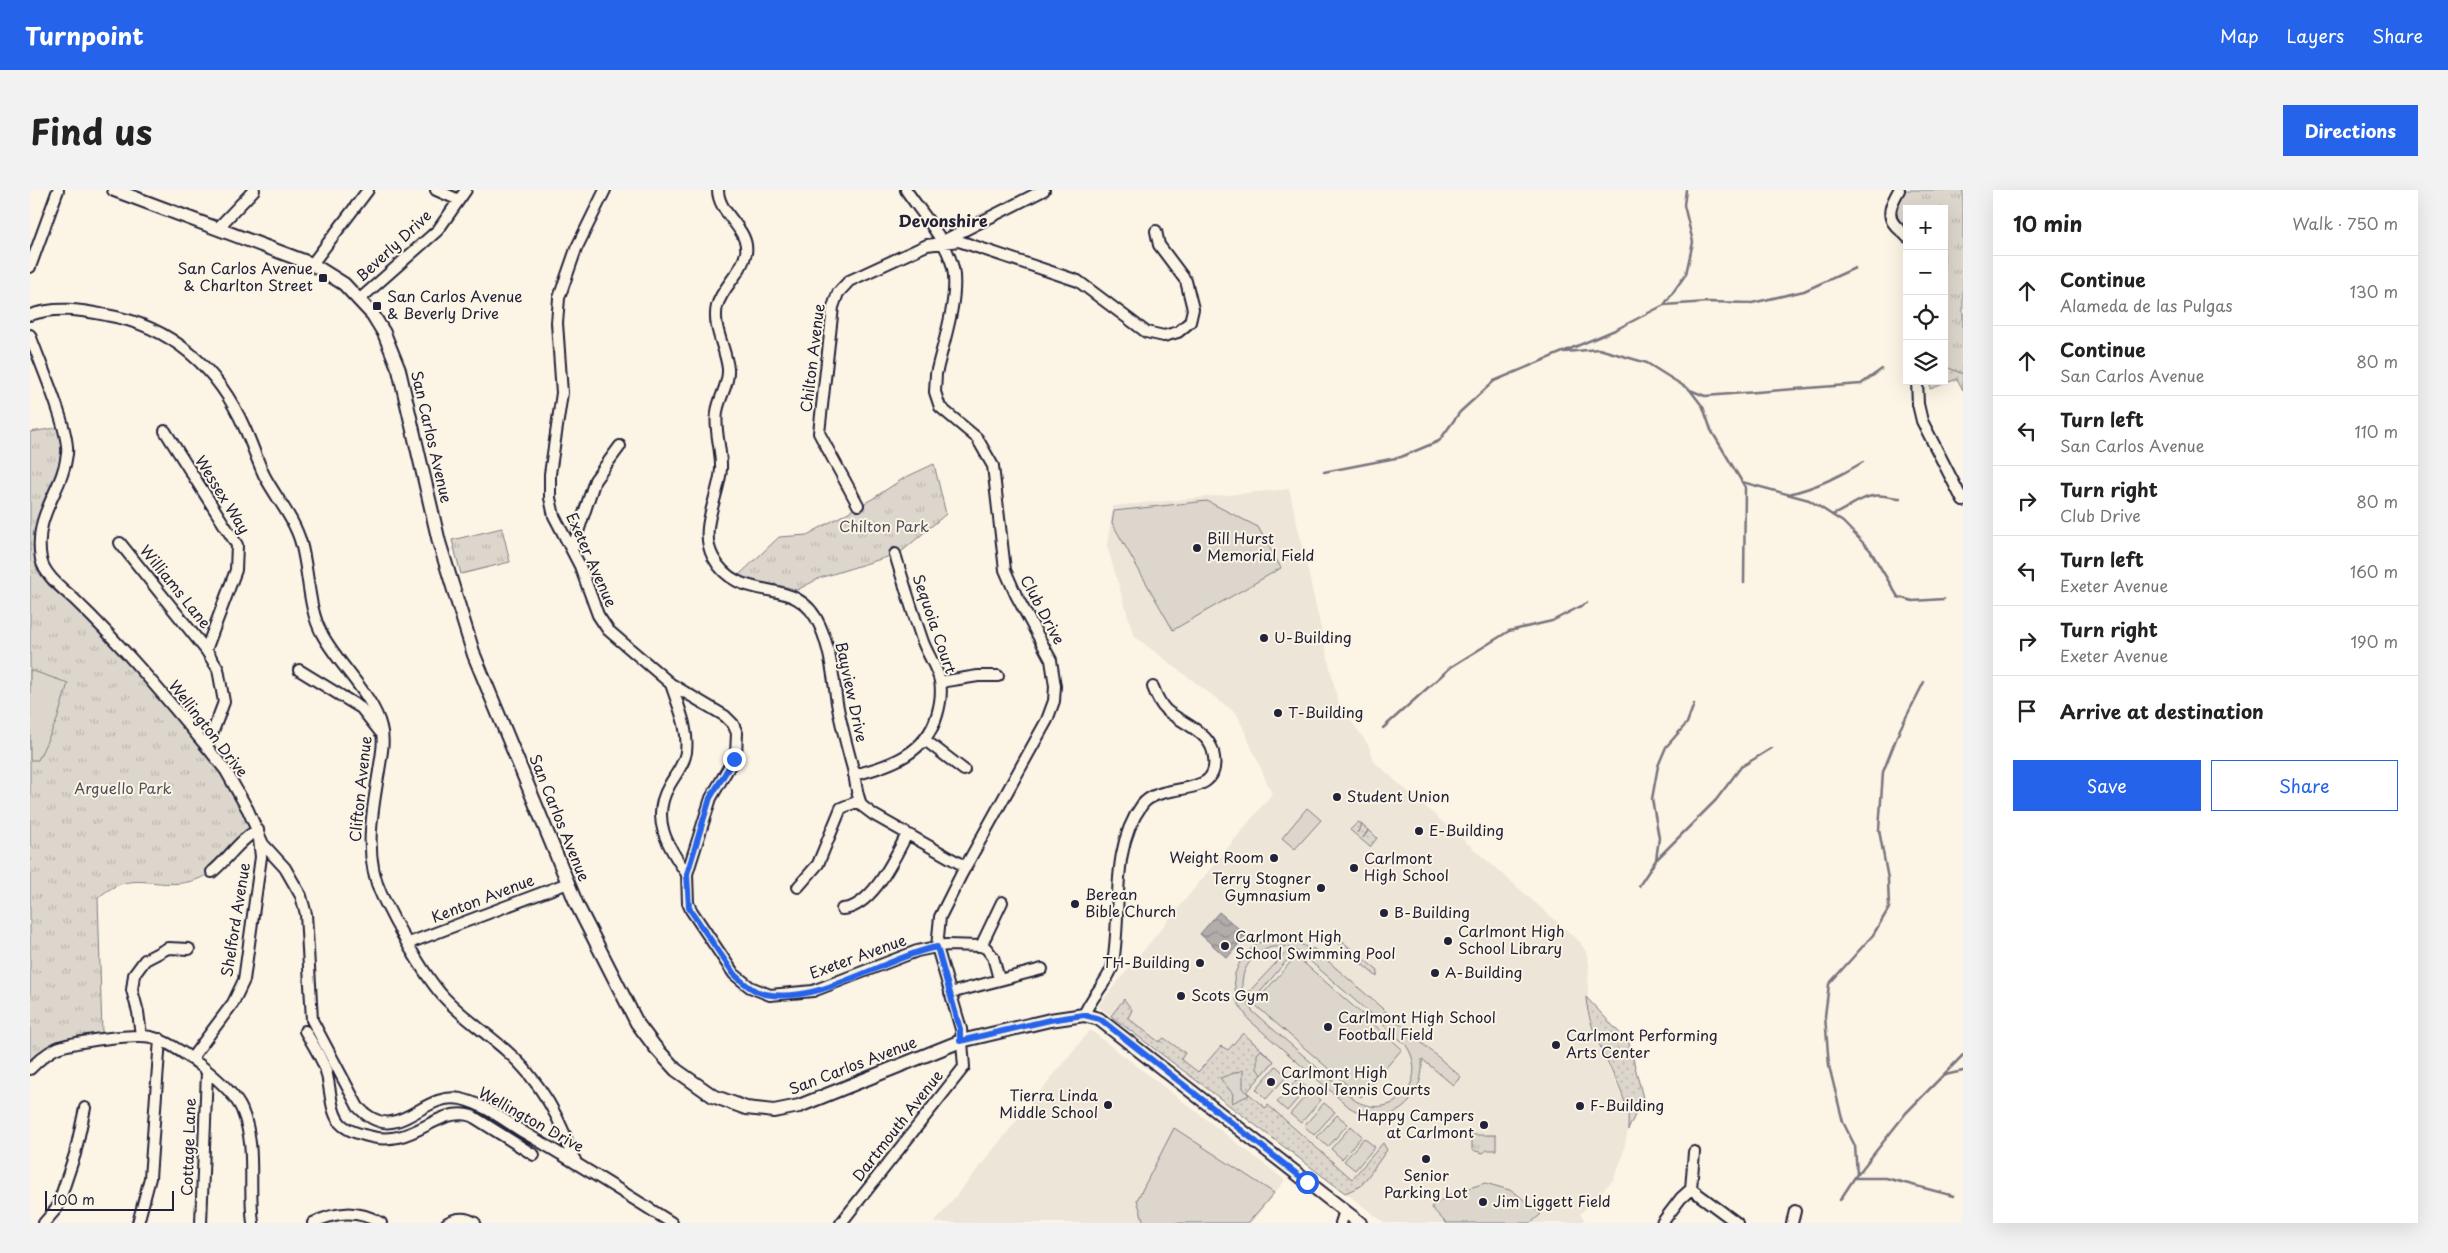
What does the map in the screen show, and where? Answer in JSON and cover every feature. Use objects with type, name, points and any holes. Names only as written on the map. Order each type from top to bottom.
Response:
[{"type":"main road","name":"San Carlos Avenue","points":[[122,191],[216,229],[312,264],[344,284],[360,299],[384,334],[399,370],[439,542],[474,655],[568,883],[637,1023],[676,1070],[712,1096],[746,1108],[774,1111],[799,1106],[960,1041],[1050,1020],[1084,1015]]},
{"type":"main road","points":[[1084,1015],[1100,1019],[1343,1217],[1360,1223]]},
{"type":"street","points":[[30,267],[58,190]]},
{"type":"street","points":[[216,229],[254,190]]},
{"type":"street","points":[[312,264],[368,190]]},
{"type":"street","points":[[436,190],[459,200]]},
{"type":"street","name":"Beverly Drive","points":[[360,299],[438,230],[466,190]]},
{"type":"street","name":"Exeter Avenue","points":[[605,190],[576,249],[560,298],[557,324],[562,393],[550,474],[550,498],[554,516],[580,566],[598,615],[608,630],[671,684],[726,716],[737,733],[736,755],[710,798],[687,874],[688,903],[691,910],[734,974],[761,993],[789,994],[814,991],[917,951],[937,947],[981,946]]},
{"type":"street","name":"Bayview Drive","points":[[718,190],[719,202],[742,234],[746,249],[742,263],[717,306],[717,320],[728,371],[717,411],[720,472],[708,526],[708,542],[718,566],[737,581],[751,588],[790,594],[806,605],[816,617],[830,655],[838,708],[859,801]]},
{"type":"street","points":[[906,190],[942,242]]},
{"type":"street","points":[[942,242],[1044,190]]},
{"type":"street","points":[[1899,190],[1890,207],[1890,216],[1894,225],[1903,233]]},
{"type":"street","points":[[942,242],[959,241],[971,244],[1061,277],[1078,281],[1146,332],[1164,336],[1184,328],[1190,322],[1194,308],[1186,281],[1159,245],[1156,231]]},
{"type":"street","name":"Chilton Avenue","points":[[858,505],[819,433],[835,299],[849,280],[926,245],[942,242]]},
{"type":"street","name":"Club Drive","points":[[942,242],[953,268],[954,286],[935,380],[936,397],[946,414],[977,438],[993,466],[1007,578],[1051,660],[1055,686],[1054,701],[1047,720],[940,917],[937,947],[960,1029],[960,1041]]},
{"type":"street","name":"Clifton Avenue","points":[[30,315],[52,309],[82,311],[119,317],[152,328],[182,346],[215,377],[245,427],[263,473],[292,522],[300,542],[321,634],[374,709],[381,725],[382,735],[369,850],[374,876],[382,896],[429,978],[444,997],[508,1052],[529,1074],[549,1104],[571,1154],[584,1167]]},
{"type":"street","name":"Wellington Drive","points":[[30,335],[63,427],[68,449],[62,471],[44,511],[40,540],[41,560],[54,580],[116,640],[226,771],[258,830],[263,844],[289,875],[301,896],[306,914],[312,1020],[358,1107],[366,1116],[378,1122],[389,1123],[405,1120],[436,1101],[446,1098],[461,1099],[480,1106],[584,1167],[672,1223]]},
{"type":"street","points":[[1917,385],[1918,404],[1922,421],[1963,501]]},
{"type":"street","name":"Wessex Way","points":[[165,431],[236,545],[236,570],[206,650]]},
{"type":"street","points":[[572,550],[595,480],[620,446]]},
{"type":"street","name":"Williams Lane","points":[[120,543],[206,650]]},
{"type":"street","name":"Sequoia Court","points":[[854,776],[897,761],[925,740],[938,712],[940,682],[923,643],[895,554]]},
{"type":"street","points":[[206,650],[218,669],[224,702],[207,747]]},
{"type":"street","points":[[299,670],[362,708],[382,735]]},
{"type":"street","points":[[940,682],[989,674],[998,676]]},
{"type":"street","points":[[671,684],[684,725],[686,751],[682,765],[665,793],[661,818],[667,843],[687,874]]},
{"type":"street","points":[[1084,1015],[1090,1000],[1108,978],[1112,968],[1118,875],[1134,817],[1144,803],[1151,798],[1171,790],[1200,785],[1209,778],[1213,769],[1214,757],[1211,744],[1202,735],[1166,709],[1153,687]]},
{"type":"street","points":[[925,740],[964,770]]},
{"type":"street","points":[[798,887],[818,864],[841,808],[859,801],[866,810],[966,866]]},
{"type":"street","points":[[212,872],[250,834],[258,830]]},
{"type":"street","name":"Shelford Avenue","points":[[191,1059],[233,1003],[244,980],[261,857],[258,830]]},
{"type":"street","points":[[842,908],[856,905],[883,877],[907,834]]},
{"type":"street","name":"Kenton Avenue","points":[[409,943],[568,883]]},
{"type":"street","points":[[999,979],[993,957],[989,950],[981,946],[1002,902]]},
{"type":"street","points":[[141,1035],[138,1012],[132,990],[134,975],[145,960],[168,948],[189,949]]},
{"type":"street","points":[[950,993],[1042,969]]},
{"type":"street","points":[[305,1031],[325,1068],[340,1123],[352,1132],[376,1139],[394,1139],[417,1132],[447,1115],[462,1113],[480,1120],[534,1155]]},
{"type":"street","points":[[30,1070],[42,1057],[58,1048],[141,1035],[160,1039],[191,1059],[227,1089],[242,1108],[251,1138],[250,1204],[253,1223]]},
{"type":"street","points":[[138,1223],[150,1178],[160,1039]]},
{"type":"street","name":"Dartmouth Avenue","points":[[841,1223],[964,1066],[960,1041]]},
{"type":"street","name":"Cottage Lane","points":[[201,1223],[207,1072]]},
{"type":"street","points":[[44,1223],[57,1208],[75,1154],[84,1108]]},
{"type":"street","points":[[399,1121],[402,1136]]},
{"type":"street","points":[[1662,1223],[1681,1198],[1692,1189],[1694,1152]]},
{"type":"street","points":[[1692,1189],[1737,1223]]},
{"type":"street","points":[[1792,1223],[1795,1210]]},
{"type":"street","points":[[313,1223],[331,1214],[365,1214],[381,1223]]},
{"type":"street","points":[[446,1223],[455,1218],[470,1220],[475,1223]]},
{"type":"shaded area","name":"Carlmont High School","points":[[1289,489],[1338,702],[1369,746],[1373,761],[1580,942],[1586,952],[1589,962],[1587,1014],[1595,1039],[1627,1107],[1628,1130],[1622,1158],[1613,1180],[1580,1214],[1584,1219],[1581,1223],[1385,1223],[1098,1006],[1272,794],[1237,714],[1134,636],[1107,546],[1113,506]]},
{"type":"shaded area","name":"Tierra Linda Middle School","points":[[1090,1030],[1285,1180],[1251,1223],[934,1223]]},
{"type":"green space","points":[[1905,190],[1963,190],[1963,374],[1948,368],[1948,205],[1903,205],[1903,224],[1898,219],[1896,210]]},
{"type":"green space","points":[[1963,313],[1963,390],[1957,379],[1948,382],[1948,317]]},
{"type":"green space","points":[[1930,385],[1941,385],[1930,389]]},
{"type":"green space","name":"Arguello Park","points":[[63,427],[68,449],[40,540],[46,569],[207,747],[258,830],[228,860],[202,878],[166,884],[133,882],[122,884],[110,889],[98,898],[102,1033],[56,1042],[30,1060],[30,432]]},
{"type":"green space","name":"Chilton Park","points":[[934,464],[946,514],[900,553],[820,578],[797,590],[760,583],[739,575],[779,537],[807,535],[872,499],[904,478]]},
{"type":"green space","name":"Bill Hurst Memorial Field","points":[[1207,501],[1258,527],[1281,568],[1173,630],[1112,523],[1114,511]]},
{"type":"green space","points":[[502,528],[510,562],[461,574],[452,540]]},
{"type":"green space","points":[[30,670],[68,683],[57,720],[38,760],[30,760]]},
{"type":"green space","points":[[1307,808],[1321,820],[1295,849],[1282,838]]},
{"type":"green space","points":[[1358,822],[1368,830],[1363,838],[1369,830],[1377,838],[1370,847],[1350,830]]},
{"type":"green space","points":[[1332,933],[1378,971],[1377,977],[1327,934]]},
{"type":"green space","points":[[1278,938],[1294,940],[1311,950],[1313,948],[1461,1077],[1453,1085],[1422,1059],[1421,1074],[1417,1088],[1411,1100],[1402,1108],[1390,1114],[1378,1116],[1364,1114],[1349,1107],[1249,1020],[1236,1000],[1234,976],[1242,957],[1258,943]],"holes":[[[1272,947],[1287,947],[1302,954],[1405,1044],[1412,1057],[1414,1071],[1411,1083],[1405,1094],[1384,1106],[1370,1106],[1356,1101],[1252,1011],[1245,998],[1251,1003],[1293,953],[1289,949],[1244,997],[1242,981],[1247,966],[1251,960],[1264,950]]]},
{"type":"green space","name":"Carlmont High School Football Field","points":[[1296,956],[1402,1049],[1361,1097],[1254,1004]]},
{"type":"green space","points":[[1586,997],[1629,1043],[1643,1098],[1628,1130],[1627,1109],[1616,1079],[1592,1026]]},
{"type":"green space","points":[[1124,999],[1132,1010],[1128,1018],[1159,1042],[1164,1038],[1185,1053],[1181,1059],[1198,1072],[1221,1046],[1228,1050],[1243,1033],[1274,1061],[1247,1092],[1265,1108],[1268,1105],[1352,1179],[1383,1143],[1387,1150],[1361,1186],[1345,1193],[1111,1016]]},
{"type":"green space","points":[[1261,1050],[1274,1061],[1262,1075],[1257,1069],[1257,1054]]},
{"type":"green space","name":"Carlmont High School Tennis Courts","points":[[1276,1066],[1287,1076],[1266,1099],[1256,1089]]},
{"type":"green space","points":[[1243,1070],[1243,1088],[1249,1095],[1232,1103],[1233,1094],[1220,1078]]},
{"type":"green space","name":"Carlmont High School Tennis Courts","points":[[1297,1079],[1307,1088],[1287,1111],[1277,1102]]},
{"type":"green space","name":"Carlmont High School Tennis Courts","points":[[1310,1091],[1321,1100],[1301,1123],[1290,1114]]},
{"type":"green space","name":"Carlmont High School Tennis Courts","points":[[1324,1103],[1335,1112],[1314,1135],[1304,1126]]},
{"type":"green space","name":"Carlmont High School Tennis Courts","points":[[1337,1115],[1348,1124],[1328,1147],[1317,1137]]},
{"type":"green space","name":"Carlmont High School Tennis Courts","points":[[1351,1126],[1362,1136],[1342,1159],[1331,1149]]},
{"type":"green space","points":[[1174,1128],[1274,1193],[1248,1223],[1144,1223],[1137,1200]]},
{"type":"green space","points":[[1472,1135],[1496,1135],[1496,1150],[1487,1150],[1483,1153],[1472,1150]]},
{"type":"green space","name":"Carlmont High School Tennis Courts","points":[[1364,1138],[1375,1147],[1355,1170],[1344,1161]]},
{"type":"green space","name":"Jim Liggett Field","points":[[1485,1183],[1513,1191],[1541,1214],[1531,1223],[1446,1223],[1431,1207],[1451,1194]]},
{"type":"water","name":"Carlmont High School Swimming Pool","points":[[1219,912],[1247,934],[1227,958],[1200,934]]},
{"type":"waterway","points":[[1324,472],[1401,457],[1439,441],[1460,412],[1494,381],[1615,330],[1664,305],[1686,274],[1693,242],[1684,205],[1686,190]]},
{"type":"waterway","points":[[1664,305],[1708,302],[1752,303],[1804,291],[1855,268]]},
{"type":"waterway","points":[[1565,352],[1599,349],[1647,363],[1690,390],[1703,407],[1711,430],[1745,487],[1744,583]]},
{"type":"waterway","points":[[1690,390],[1705,396],[1861,384],[1882,369]]},
{"type":"waterway","points":[[1789,494],[1827,481],[1863,462]]},
{"type":"waterway","points":[[1742,482],[1809,500],[1843,522],[1870,550],[1898,597],[1913,601],[1944,599]]},
{"type":"waterway","points":[[1832,515],[1872,496],[1900,498]]},
{"type":"waterway","points":[[1383,728],[1451,667],[1509,631],[1552,621],[1587,603]]},
{"type":"waterway","points":[[1840,1200],[1857,1174],[1855,1146],[1843,1122],[1829,1066],[1825,1016],[1829,984],[1873,935],[1889,908],[1888,879],[1879,830],[1883,772],[1900,729],[1924,682]]},
{"type":"waterway","points":[[1639,886],[1656,860],[1659,838],[1652,799],[1658,766],[1666,747],[1687,723],[1694,704]]},
{"type":"waterway","points":[[1657,859],[1716,800],[1741,767],[1772,748]]},
{"type":"waterway","points":[[1858,1174],[1906,1113],[1963,1055]]},
{"type":"waterway","points":[[1945,1075],[1963,1071]]},
{"type":"waterway","points":[[1856,1178],[1886,1178],[1954,1196]]},
{"type":"place","name":"San Carlos Avenue & Charlton Street","points":[[323,278]]},
{"type":"place","name":"San Carlos Avenue & Beverly Drive","points":[[377,306]]},
{"type":"place","name":"Bill Hurst Memorial Field","points":[[1197,548]]},
{"type":"place","name":"U-Building","points":[[1264,638]]},
{"type":"place","name":"T-Building","points":[[1278,713]]},
{"type":"place","name":"Student Union","points":[[1337,797]]},
{"type":"place","name":"E-Building","points":[[1419,831]]},
{"type":"place","name":"Weight Room","points":[[1274,858]]},
{"type":"place","name":"Carlmont High School","points":[[1354,868]]},
{"type":"place","name":"Terry Stogner Gymnasium","points":[[1321,888]]},
{"type":"place","name":"Berean Bible Church","points":[[1075,904]]},
{"type":"place","name":"B-Building","points":[[1384,913]]},
{"type":"place","name":"Carlmont High School Library","points":[[1448,941]]},
{"type":"place","name":"Carlmont High School Swimming Pool","points":[[1225,946]]},
{"type":"place","name":"TH-Building","points":[[1200,963]]},
{"type":"place","name":"A-Building","points":[[1435,973]]},
{"type":"place","name":"Scots Gym","points":[[1181,996]]},
{"type":"place","name":"Carlmont High School Football Field","points":[[1328,1027]]},
{"type":"place","name":"Carlmont Performing Arts Center","points":[[1556,1045]]},
{"type":"place","name":"Carlmont High School Tennis Courts","points":[[1271,1082]]},
{"type":"place","name":"Tierra Linda Middle School","points":[[1108,1105]]},
{"type":"place","name":"F-Building","points":[[1580,1106]]},
{"type":"place","name":"Happy Campers at Carlmont","points":[[1484,1125]]},
{"type":"place","name":"Senior Parking Lot","points":[[1426,1159]]},
{"type":"place","name":"Jim Liggett Field","points":[[1483,1202]]},
{"type":"district","name":"Devonshire","points":[[943,221]]},
{"type":"route","points":[[734,759],[710,798],[687,874],[689,908],[734,974],[741,981],[754,990],[765,994],[775,995],[814,991],[917,951],[937,947],[961,1032],[960,1041],[1050,1020],[1084,1015],[1100,1019],[1176,1081],[1307,1182]]}]
